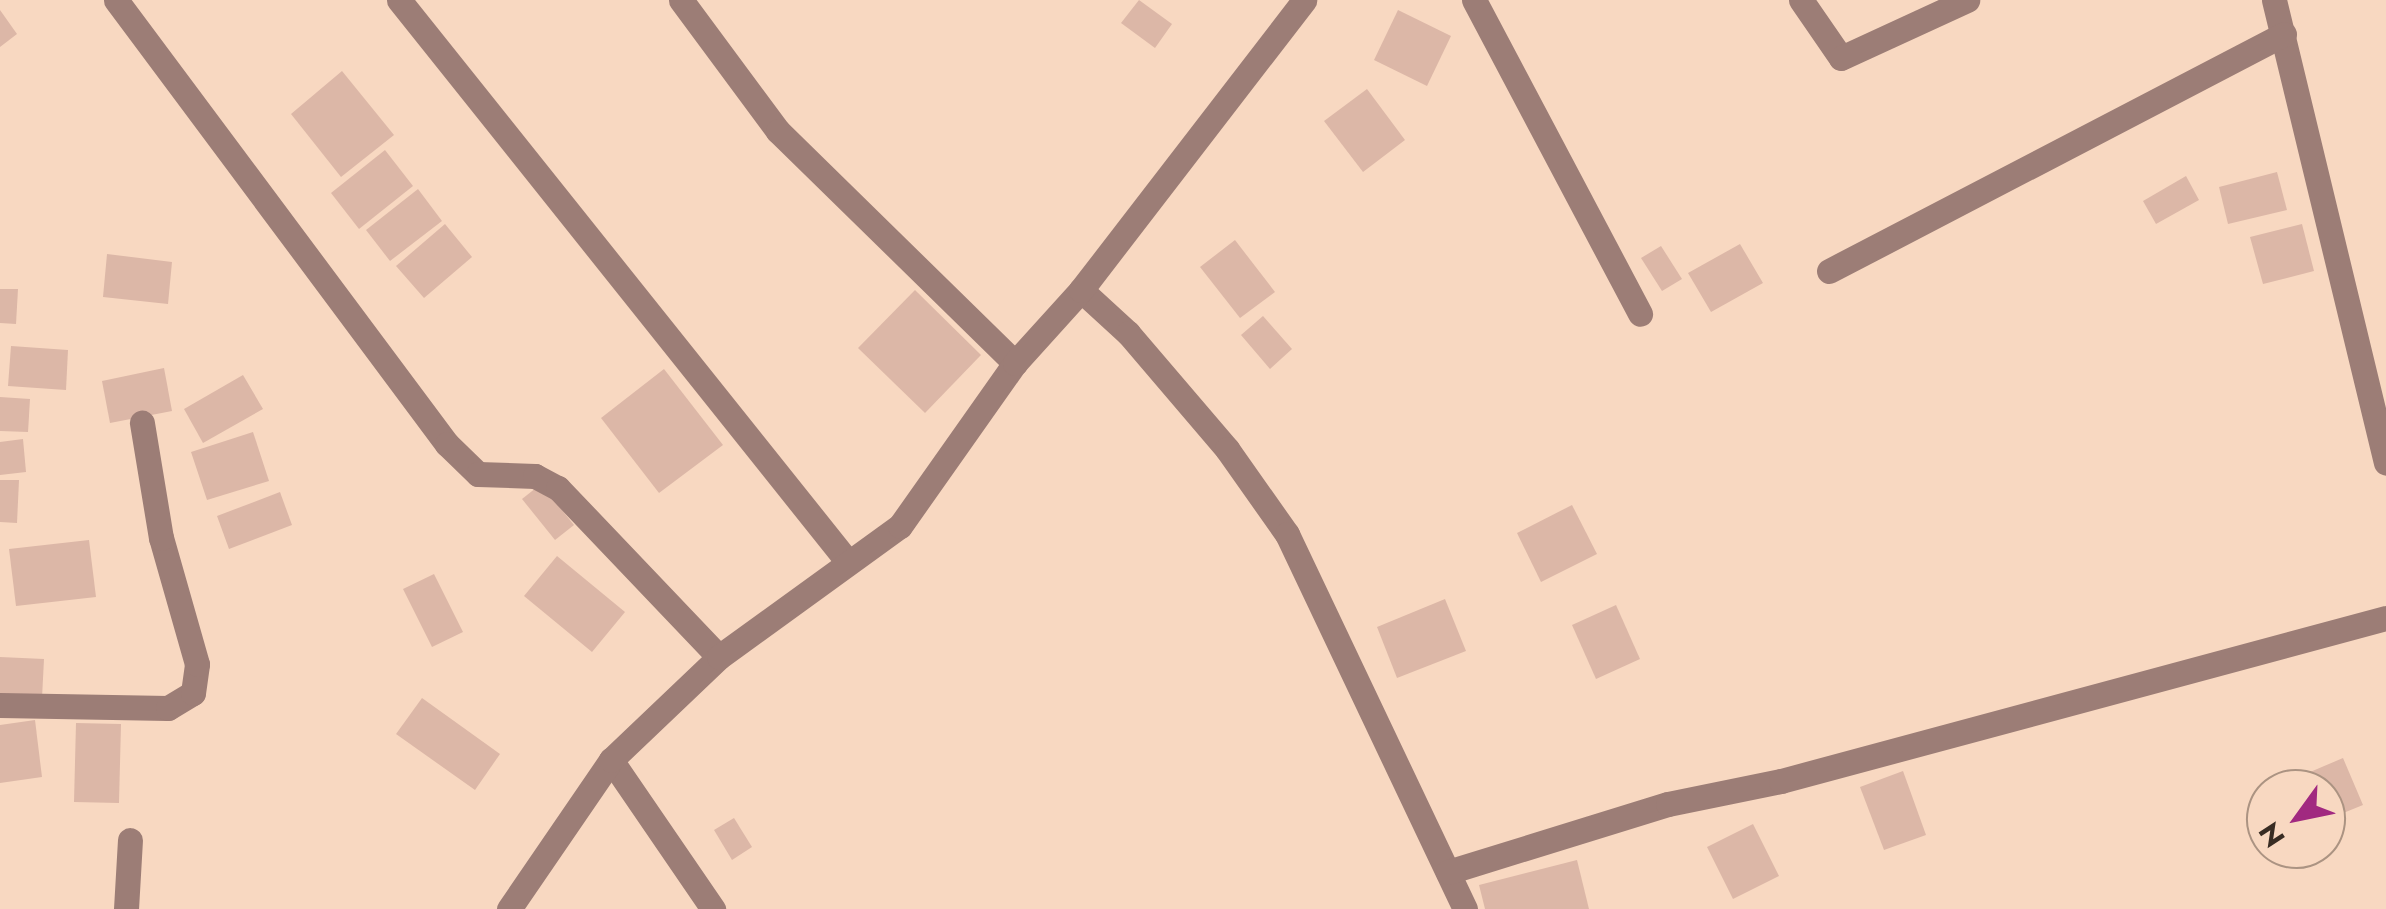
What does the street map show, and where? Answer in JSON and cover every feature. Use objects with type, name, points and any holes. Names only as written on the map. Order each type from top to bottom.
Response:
[{"type":"street","points":[[116,0],[447,444],[478,474],[535,476],[558,488],[719,657]]},
{"type":"street","points":[[400,0],[848,562]]},
{"type":"street","points":[[681,0],[778,131],[1016,363]]},
{"type":"street","points":[[1474,0],[1640,314]]},
{"type":"street","points":[[1802,0],[1841,58],[1968,0]]},
{"type":"street","points":[[2274,0],[2374,360],[2386,463]]},
{"type":"street","points":[[509,909],[611,760],[719,657],[900,526],[1016,363],[1081,290],[1294,3]]},
{"type":"street","points":[[1829,271],[2284,34]]},
{"type":"street","points":[[1081,290],[1128,333],[1202,420],[1287,534],[1465,909]]},
{"type":"street","points":[[0,706],[168,708],[193,692],[197,664],[161,538],[142,423]]},
{"type":"street","points":[[1448,872],[1668,804],[1798,777],[2386,618]]},
{"type":"street","points":[[611,760],[712,909]]},
{"type":"street","points":[[126,909],[130,840]]},
{"type":"building","points":[[1139,0],[1172,24],[1155,48],[1121,23]]},
{"type":"building","points":[[0,10],[17,34],[0,47]]},
{"type":"building","points":[[1398,10],[1451,36],[1427,86],[1374,60]]},
{"type":"building","points":[[342,71],[394,135],[341,177],[291,114]]},
{"type":"building","points":[[1367,89],[1405,140],[1363,172],[1324,121]]},
{"type":"building","points":[[385,150],[413,186],[359,229],[331,193]]},
{"type":"building","points":[[2277,172],[2287,210],[2228,224],[2219,187]]},
{"type":"building","points":[[2186,176],[2199,200],[2156,224],[2143,201]]},
{"type":"building","points":[[418,189],[442,221],[390,261],[366,230]]},
{"type":"building","points":[[445,224],[472,257],[424,298],[396,266]]},
{"type":"building","points":[[2302,224],[2314,271],[2263,284],[2250,237]]},
{"type":"building","points":[[1235,240],[1275,292],[1240,318],[1200,267]]},
{"type":"building","points":[[1740,244],[1763,283],[1711,312],[1688,273]]},
{"type":"building","points":[[1661,246],[1682,279],[1662,291],[1641,258]]},
{"type":"building","points":[[107,254],[172,262],[168,304],[103,297]]},
{"type":"building","points":[[0,289],[18,289],[16,324],[0,323]]},
{"type":"building","points":[[915,290],[981,355],[925,413],[858,348]]},
{"type":"building","points":[[1263,316],[1292,349],[1270,369],[1241,335]]},
{"type":"building","points":[[11,346],[68,350],[66,390],[8,386]]},
{"type":"building","points":[[164,368],[172,411],[110,423],[102,381]]},
{"type":"building","points":[[664,369],[723,445],[659,493],[601,418]]},
{"type":"building","points":[[243,375],[263,409],[203,443],[184,409]]},
{"type":"building","points":[[0,397],[30,399],[28,432],[0,431]]},
{"type":"building","points":[[253,432],[269,481],[207,500],[191,452]]},
{"type":"building","points":[[23,439],[26,472],[0,475],[0,442]]},
{"type":"building","points":[[0,480],[19,480],[17,523],[0,522]]},
{"type":"building","points":[[541,484],[574,525],[555,540],[522,499]]},
{"type":"building","points":[[280,492],[292,525],[229,549],[217,516]]},
{"type":"building","points":[[1572,505],[1597,554],[1541,582],[1517,533]]},
{"type":"building","points":[[89,540],[96,597],[16,606],[9,549]]},
{"type":"building","points":[[557,556],[625,612],[592,652],[524,596]]},
{"type":"building","points":[[434,574],[463,632],[432,647],[403,589]]},
{"type":"building","points":[[1445,599],[1466,651],[1397,678],[1377,627]]},
{"type":"building","points":[[1616,605],[1640,659],[1596,679],[1572,625]]},
{"type":"building","points":[[0,657],[44,659],[42,698],[0,695]]},
{"type":"building","points":[[422,698],[500,754],[475,790],[396,734]]},
{"type":"building","points":[[35,720],[42,777],[0,783],[0,725]]},
{"type":"building","points":[[76,723],[121,724],[119,803],[74,802]]},
{"type":"building","points":[[2343,758],[2363,805],[2346,812],[2346,769],[2317,769]]},
{"type":"building","points":[[1903,771],[1926,835],[1884,850],[1860,787]]},
{"type":"building","points":[[734,818],[752,847],[732,860],[714,830]]},
{"type":"building","points":[[1753,824],[1779,876],[1733,899],[1707,847]]},
{"type":"building","points":[[1577,860],[1589,909],[1485,909],[1479,885]]}]
